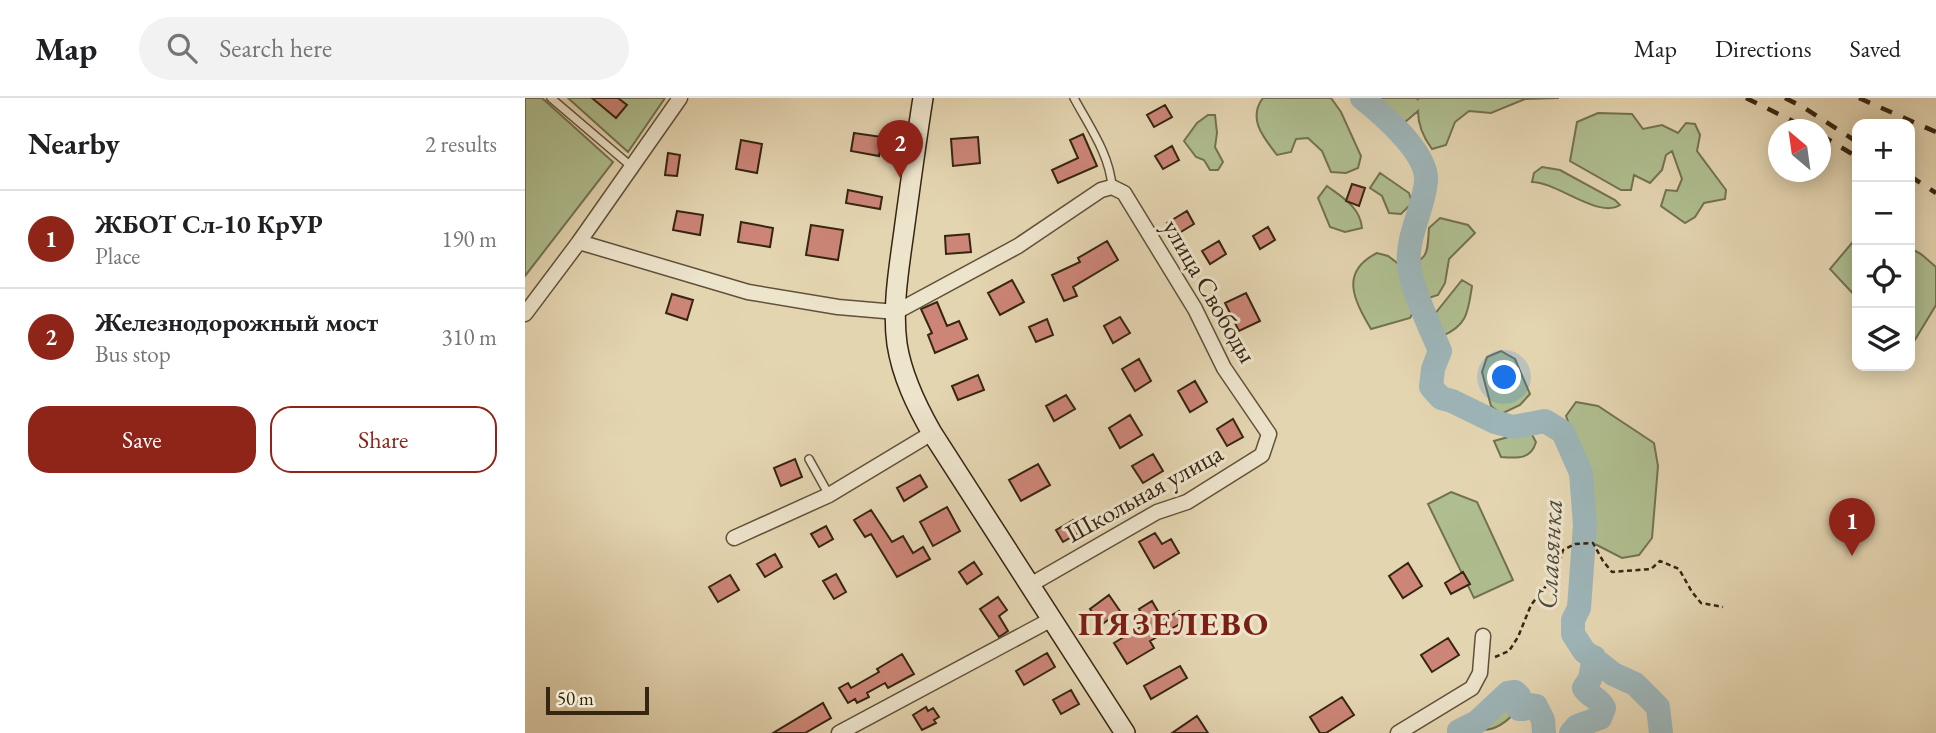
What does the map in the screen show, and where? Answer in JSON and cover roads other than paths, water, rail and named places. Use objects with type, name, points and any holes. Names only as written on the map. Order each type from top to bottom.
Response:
[{"type":"main road","points":[[923,98],[898,279],[897,341],[902,366],[910,390],[932,433],[1125,733]]},
{"type":"street","points":[[525,314],[680,98]]},
{"type":"street","points":[[579,242],[748,292],[838,307],[896,312],[1018,246],[1106,188]]},
{"type":"street","name":"улица Свободы","points":[[1106,188],[1123,193],[1195,309],[1223,369],[1269,434]]},
{"type":"street","points":[[734,538],[829,495],[932,433]]},
{"type":"street","name":"Школьная улица","points":[[1030,585],[1157,512],[1187,502],[1262,455],[1269,434]]},
{"type":"street","points":[[839,733],[1052,620]]},
{"type":"street","points":[[1398,733],[1472,688],[1480,673],[1483,636]]},
{"type":"lane","points":[[551,98],[632,167]]},
{"type":"lane","points":[[1074,98],[1103,151],[1111,176],[1106,188]]},
{"type":"lane","points":[[809,459],[829,495]]},
{"type":"waterway","name":"Славянка","points":[[1362,98],[1402,135],[1420,158],[1425,170],[1425,191],[1410,244],[1409,265],[1417,297],[1440,351],[1433,369],[1431,387],[1441,398],[1495,422],[1513,427],[1545,421],[1563,432],[1581,473],[1585,525],[1579,608],[1573,620],[1573,634],[1584,651],[1613,674],[1635,684],[1658,707],[1661,733]]},
{"type":"waterway","points":[[1571,733],[1577,726],[1600,718],[1604,708],[1584,688],[1590,679],[1594,657]]},
{"type":"waterway","points":[[1459,733],[1477,722],[1508,693],[1515,692],[1519,696],[1519,709],[1529,705],[1536,706],[1543,720],[1544,733]]},
{"type":"railway","points":[[1746,98],[1789,119]]},
{"type":"railway","points":[[1785,98],[1852,139]]},
{"type":"railway","points":[[1859,98],[1936,132]]},
{"type":"railway","points":[[1831,141],[1852,154]]},
{"type":"railway","points":[[1915,179],[1936,193]]},
{"type":"place","name":"Железнодорожный мост","points":[[900,178]]},
{"type":"place","name":"ЖБОТ Сл-10 КрУР","points":[[1852,556]]},
{"type":"district","name":"ПЯЗЕЛЕВО","points":[[1174,623]]}]
